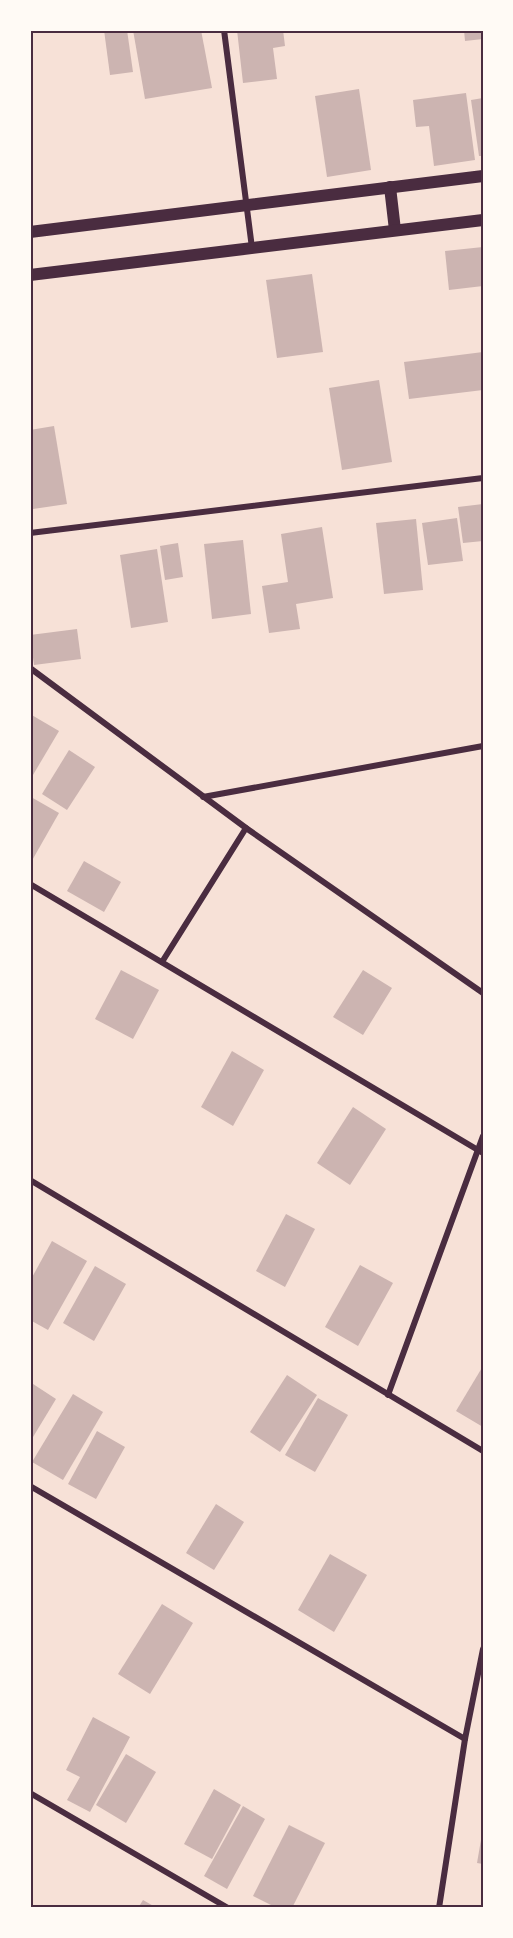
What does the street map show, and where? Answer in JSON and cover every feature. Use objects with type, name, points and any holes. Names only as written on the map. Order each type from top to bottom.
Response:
[{"type":"main road","points":[[30,232],[483,176]]},
{"type":"main road","points":[[390,187],[395,230]]},
{"type":"main road","points":[[30,275],[483,220]]},
{"type":"street","points":[[224,30],[252,248]]},
{"type":"street","points":[[30,533],[483,478]]},
{"type":"street","points":[[30,668],[246,828],[483,993]]},
{"type":"street","points":[[203,797],[483,746]]},
{"type":"street","points":[[162,962],[246,828]]},
{"type":"street","points":[[30,884],[480,1152]]},
{"type":"street","points":[[388,1395],[480,1152],[483,1136]]},
{"type":"street","points":[[30,1180],[483,1452]]},
{"type":"street","points":[[30,1486],[465,1739]]},
{"type":"street","points":[[439,1908],[465,1739],[483,1649]]},
{"type":"street","points":[[30,1793],[228,1908]]},
{"type":"building","points":[[104,30],[127,30],[133,72],[110,75]]},
{"type":"building","points":[[133,30],[201,30],[212,88],[145,99]]},
{"type":"building","points":[[237,30],[283,30],[285,46],[273,48],[277,79],[243,83]]},
{"type":"building","points":[[464,30],[483,30],[483,39],[465,41]]},
{"type":"building","points":[[359,89],[371,170],[327,177],[315,96]]},
{"type":"building","points":[[466,93],[475,160],[434,166],[429,126],[416,127],[413,100]]},
{"type":"building","points":[[483,98],[483,156],[479,156],[471,100]]},
{"type":"building","points":[[483,247],[483,286],[449,290],[445,251]]},
{"type":"building","points":[[312,274],[323,352],[277,358],[266,280]]},
{"type":"building","points":[[483,352],[483,390],[409,399],[404,362]]},
{"type":"building","points":[[379,380],[392,462],[342,470],[329,388]]},
{"type":"building","points":[[54,426],[67,504],[33,509],[30,494],[30,430]]},
{"type":"building","points":[[483,504],[483,541],[463,543],[458,507]]},
{"type":"building","points":[[457,518],[463,561],[428,565],[422,523]]},
{"type":"building","points":[[416,519],[423,590],[384,594],[376,523]]},
{"type":"building","points":[[322,527],[333,598],[296,604],[300,629],[269,633],[262,586],[288,582],[281,534]]},
{"type":"building","points":[[243,540],[251,614],[212,619],[204,544]]},
{"type":"building","points":[[178,543],[183,577],[165,580],[160,546]]},
{"type":"building","points":[[157,549],[168,622],[131,628],[120,555]]},
{"type":"building","points":[[77,629],[81,659],[34,665],[30,635]]},
{"type":"building","points":[[30,714],[59,731],[30,780]]},
{"type":"building","points":[[69,750],[95,767],[67,810],[42,794]]},
{"type":"building","points":[[30,798],[59,813],[30,864]]},
{"type":"building","points":[[84,861],[121,882],[104,912],[67,891]]},
{"type":"building","points":[[121,970],[159,990],[133,1039],[95,1019]]},
{"type":"building","points":[[363,970],[392,988],[363,1035],[333,1017]]},
{"type":"building","points":[[232,1051],[264,1070],[233,1126],[201,1107]]},
{"type":"building","points":[[353,1107],[386,1129],[350,1185],[317,1163]]},
{"type":"building","points":[[286,1214],[315,1229],[285,1287],[256,1271]]},
{"type":"building","points":[[52,1241],[87,1261],[48,1330],[30,1320],[30,1281]]},
{"type":"building","points":[[360,1265],[393,1283],[358,1346],[325,1327]]},
{"type":"building","points":[[95,1266],[126,1284],[94,1341],[63,1323]]},
{"type":"building","points":[[483,1366],[483,1427],[456,1411]]},
{"type":"building","points":[[287,1375],[317,1395],[280,1452],[250,1432]]},
{"type":"building","points":[[30,1382],[56,1399],[30,1442]]},
{"type":"building","points":[[73,1394],[103,1412],[63,1480],[32,1462]]},
{"type":"building","points":[[318,1398],[348,1415],[315,1472],[285,1455]]},
{"type":"building","points":[[97,1431],[125,1447],[96,1499],[68,1484]]},
{"type":"building","points":[[216,1504],[244,1522],[214,1570],[186,1553]]},
{"type":"building","points":[[330,1554],[367,1575],[334,1632],[298,1610]]},
{"type":"building","points":[[162,1604],[193,1623],[150,1694],[118,1674]]},
{"type":"building","points":[[93,1717],[130,1737],[90,1812],[67,1800],[80,1777],[66,1770]]},
{"type":"building","points":[[126,1754],[156,1772],[126,1823],[96,1805]]},
{"type":"building","points":[[214,1789],[241,1805],[212,1859],[184,1844]]},
{"type":"building","points":[[243,1806],[265,1819],[227,1889],[204,1876]]},
{"type":"building","points":[[289,1825],[325,1843],[292,1908],[277,1908],[253,1896]]},
{"type":"building","points":[[483,1834],[483,1864],[477,1863]]},
{"type":"building","points":[[143,1900],[157,1908],[138,1908]]}]
